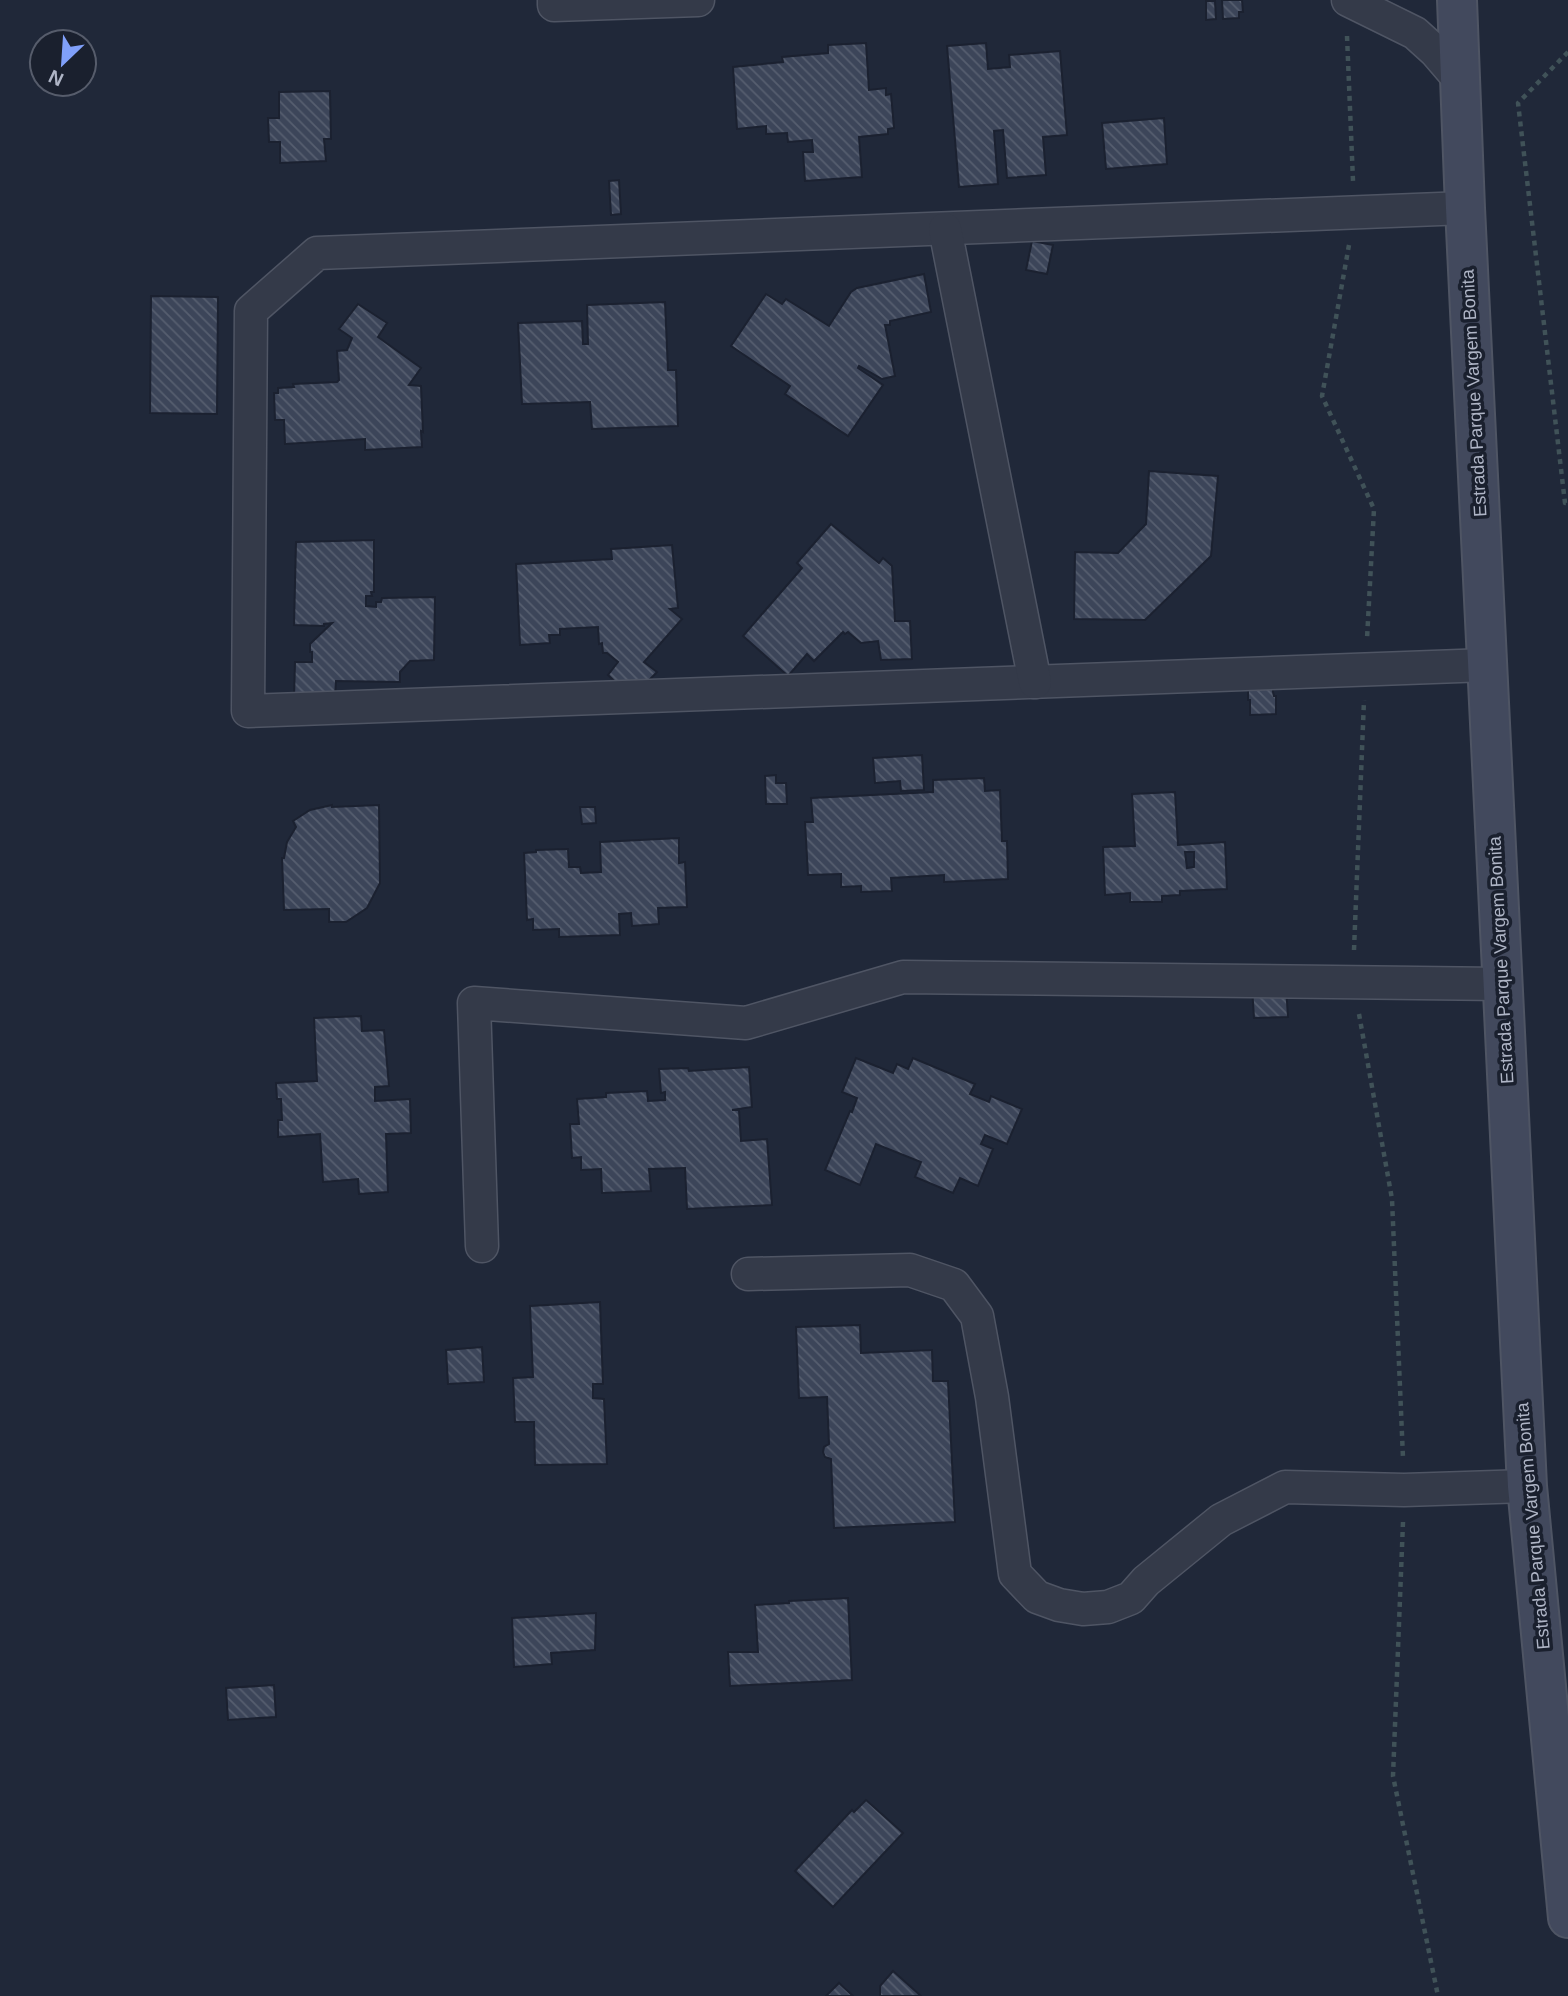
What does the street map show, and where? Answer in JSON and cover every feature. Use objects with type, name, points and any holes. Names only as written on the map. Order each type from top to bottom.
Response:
[{"type":"main road","name":"Estrada Parque Vargem Bonita","points":[[1457,0],[1527,1486],[1568,1918]]},
{"type":"street","points":[[554,0],[554,5],[698,0]]},
{"type":"street","points":[[1348,0],[1415,33],[1460,80]]},
{"type":"street","points":[[1465,208],[317,253],[251,311],[248,711],[1487,665]]},
{"type":"street","points":[[945,229],[1035,682]]},
{"type":"street","points":[[482,1246],[474,1003],[746,1023],[903,977],[1502,984]]},
{"type":"street","points":[[748,1274],[910,1270],[954,1285],[977,1316],[992,1397],[1015,1574],[1037,1597],[1059,1605],[1083,1609],[1108,1607],[1131,1598],[1146,1581],[1221,1520],[1286,1487],[1404,1490],[1527,1486]]},
{"type":"path","points":[[1568,52],[1518,103],[1564,503],[1568,503]]},
{"type":"building","points":[[1222,0],[1242,0],[1243,12],[1239,12],[1239,18],[1223,19]]},
{"type":"building","points":[[1206,1],[1215,1],[1216,19],[1206,20]]},
{"type":"building","points":[[866,43],[869,90],[886,88],[886,95],[891,94],[894,128],[888,129],[888,134],[859,137],[862,177],[805,181],[803,152],[813,152],[812,140],[788,142],[787,133],[766,134],[766,126],[737,129],[733,67],[783,62],[782,57],[828,53],[828,45]]},
{"type":"building","points":[[986,43],[988,69],[1010,67],[1009,55],[1060,51],[1067,135],[1043,137],[1046,175],[1007,178],[1003,130],[994,131],[998,184],[959,187],[947,46]]},
{"type":"building","points":[[330,91],[331,139],[324,139],[326,161],[280,163],[280,142],[269,142],[268,118],[279,118],[279,92]]},
{"type":"building","points":[[1164,118],[1167,164],[1106,169],[1102,123]]},
{"type":"building","points":[[619,180],[621,214],[611,215],[609,181]]},
{"type":"building","points":[[1032,241],[1053,245],[1047,274],[1026,270]]},
{"type":"building","points":[[924,274],[931,312],[890,321],[890,325],[885,325],[895,376],[882,379],[859,366],[858,368],[883,385],[848,436],[785,394],[790,386],[731,346],[766,294],[782,304],[786,299],[829,326],[851,292],[857,288]]},
{"type":"building","points":[[151,296],[218,297],[217,414],[150,413]]},
{"type":"building","points":[[665,302],[668,370],[676,370],[678,426],[592,429],[590,402],[522,404],[518,323],[582,321],[583,344],[588,344],[587,305]]},
{"type":"building","points":[[358,304],[387,323],[378,337],[421,368],[409,385],[421,386],[422,447],[365,450],[365,439],[285,444],[284,420],[275,420],[274,393],[278,393],[278,388],[294,387],[293,384],[339,380],[337,351],[347,350],[352,338],[339,329]]},
{"type":"building","points":[[1149,471],[1218,476],[1211,556],[1145,620],[1074,619],[1075,552],[1118,553],[1146,524]]},
{"type":"building","points":[[831,524],[879,563],[883,558],[892,566],[895,621],[910,621],[912,659],[881,660],[878,641],[861,643],[848,632],[843,632],[814,661],[807,654],[788,676],[743,636],[802,568],[797,563]]},
{"type":"building","points":[[374,540],[374,592],[371,592],[372,596],[366,596],[366,606],[376,607],[376,602],[381,602],[382,598],[435,597],[434,660],[410,661],[400,672],[400,682],[336,681],[335,698],[294,697],[295,662],[312,662],[310,644],[332,623],[324,626],[294,625],[296,542]]},
{"type":"building","points":[[672,545],[678,608],[670,609],[682,619],[644,662],[657,672],[632,698],[608,675],[618,662],[603,653],[602,643],[599,644],[598,627],[560,629],[560,635],[549,635],[550,643],[520,645],[516,564],[612,559],[611,549]]},
{"type":"building","points":[[1248,665],[1273,665],[1276,714],[1250,715]]},
{"type":"building","points":[[922,755],[924,790],[901,791],[900,781],[875,783],[873,758]]},
{"type":"building","points":[[776,775],[776,783],[786,783],[787,804],[766,804],[765,776]]},
{"type":"building","points":[[984,778],[985,791],[1000,790],[1002,841],[1007,841],[1008,879],[944,882],[944,875],[891,878],[892,891],[861,892],[861,886],[841,887],[841,874],[808,875],[805,822],[813,822],[811,798],[933,792],[933,780]]},
{"type":"building","points":[[1175,792],[1178,845],[1225,842],[1227,889],[1180,891],[1180,895],[1162,896],[1162,902],[1130,902],[1130,893],[1105,895],[1103,847],[1135,846],[1132,794]],"holes":[[[1185,852],[1194,852],[1194,867],[1187,868]]]},
{"type":"building","points":[[332,805],[379,805],[380,883],[367,908],[346,922],[329,922],[329,909],[284,910],[282,858],[296,827],[293,821],[310,810]]},
{"type":"building","points":[[580,807],[595,807],[596,823],[582,824]]},
{"type":"building","points":[[679,838],[679,863],[685,862],[687,907],[658,908],[659,924],[632,926],[631,913],[619,914],[620,935],[559,937],[559,929],[533,930],[533,919],[527,920],[524,853],[568,849],[569,867],[580,867],[581,873],[601,872],[600,842]]},
{"type":"building","points":[[1286,986],[1288,1017],[1254,1018],[1252,987]]},
{"type":"building","points":[[361,1016],[362,1031],[384,1030],[389,1086],[375,1087],[375,1101],[410,1099],[411,1133],[386,1134],[388,1192],[359,1194],[358,1179],[323,1182],[320,1134],[278,1137],[278,1120],[282,1120],[281,1099],[277,1099],[276,1083],[317,1081],[314,1018]]},
{"type":"building","points":[[856,1058],[893,1073],[897,1064],[908,1069],[913,1058],[975,1084],[970,1094],[989,1102],[991,1096],[1022,1109],[1007,1144],[985,1135],[981,1144],[993,1149],[978,1186],[960,1178],[953,1193],[915,1177],[921,1162],[876,1144],[860,1185],[825,1170],[857,1098],[842,1092]]},
{"type":"building","points":[[749,1067],[752,1107],[732,1110],[739,1110],[741,1141],[767,1139],[772,1205],[687,1209],[685,1168],[649,1169],[651,1191],[602,1193],[601,1169],[581,1170],[581,1157],[572,1158],[570,1124],[579,1124],[577,1099],[606,1097],[606,1093],[647,1091],[648,1101],[665,1100],[665,1092],[661,1093],[659,1069],[688,1068],[689,1071]]},
{"type":"building","points":[[600,1302],[603,1384],[593,1384],[593,1398],[604,1399],[607,1464],[535,1465],[534,1422],[515,1422],[513,1378],[533,1377],[530,1306]]},
{"type":"building","points":[[860,1325],[861,1353],[932,1350],[933,1381],[948,1381],[955,1522],[834,1528],[831,1459],[825,1457],[823,1452],[824,1447],[829,1444],[827,1397],[799,1398],[796,1327]]},
{"type":"building","points":[[482,1347],[484,1382],[448,1384],[446,1350]]},
{"type":"building","points":[[848,1598],[852,1680],[730,1686],[728,1652],[758,1652],[755,1605]]},
{"type":"building","points":[[596,1613],[595,1650],[551,1653],[552,1664],[514,1667],[512,1618]]},
{"type":"building","points":[[274,1685],[276,1717],[228,1720],[226,1688]]},
{"type":"building","points":[[866,1800],[903,1833],[833,1907],[795,1871],[852,1810],[854,1812]]},
{"type":"building","points":[[893,1971],[921,1996],[880,1996],[880,1986]]},
{"type":"building","points":[[839,1983],[853,1996],[826,1996]]}]
